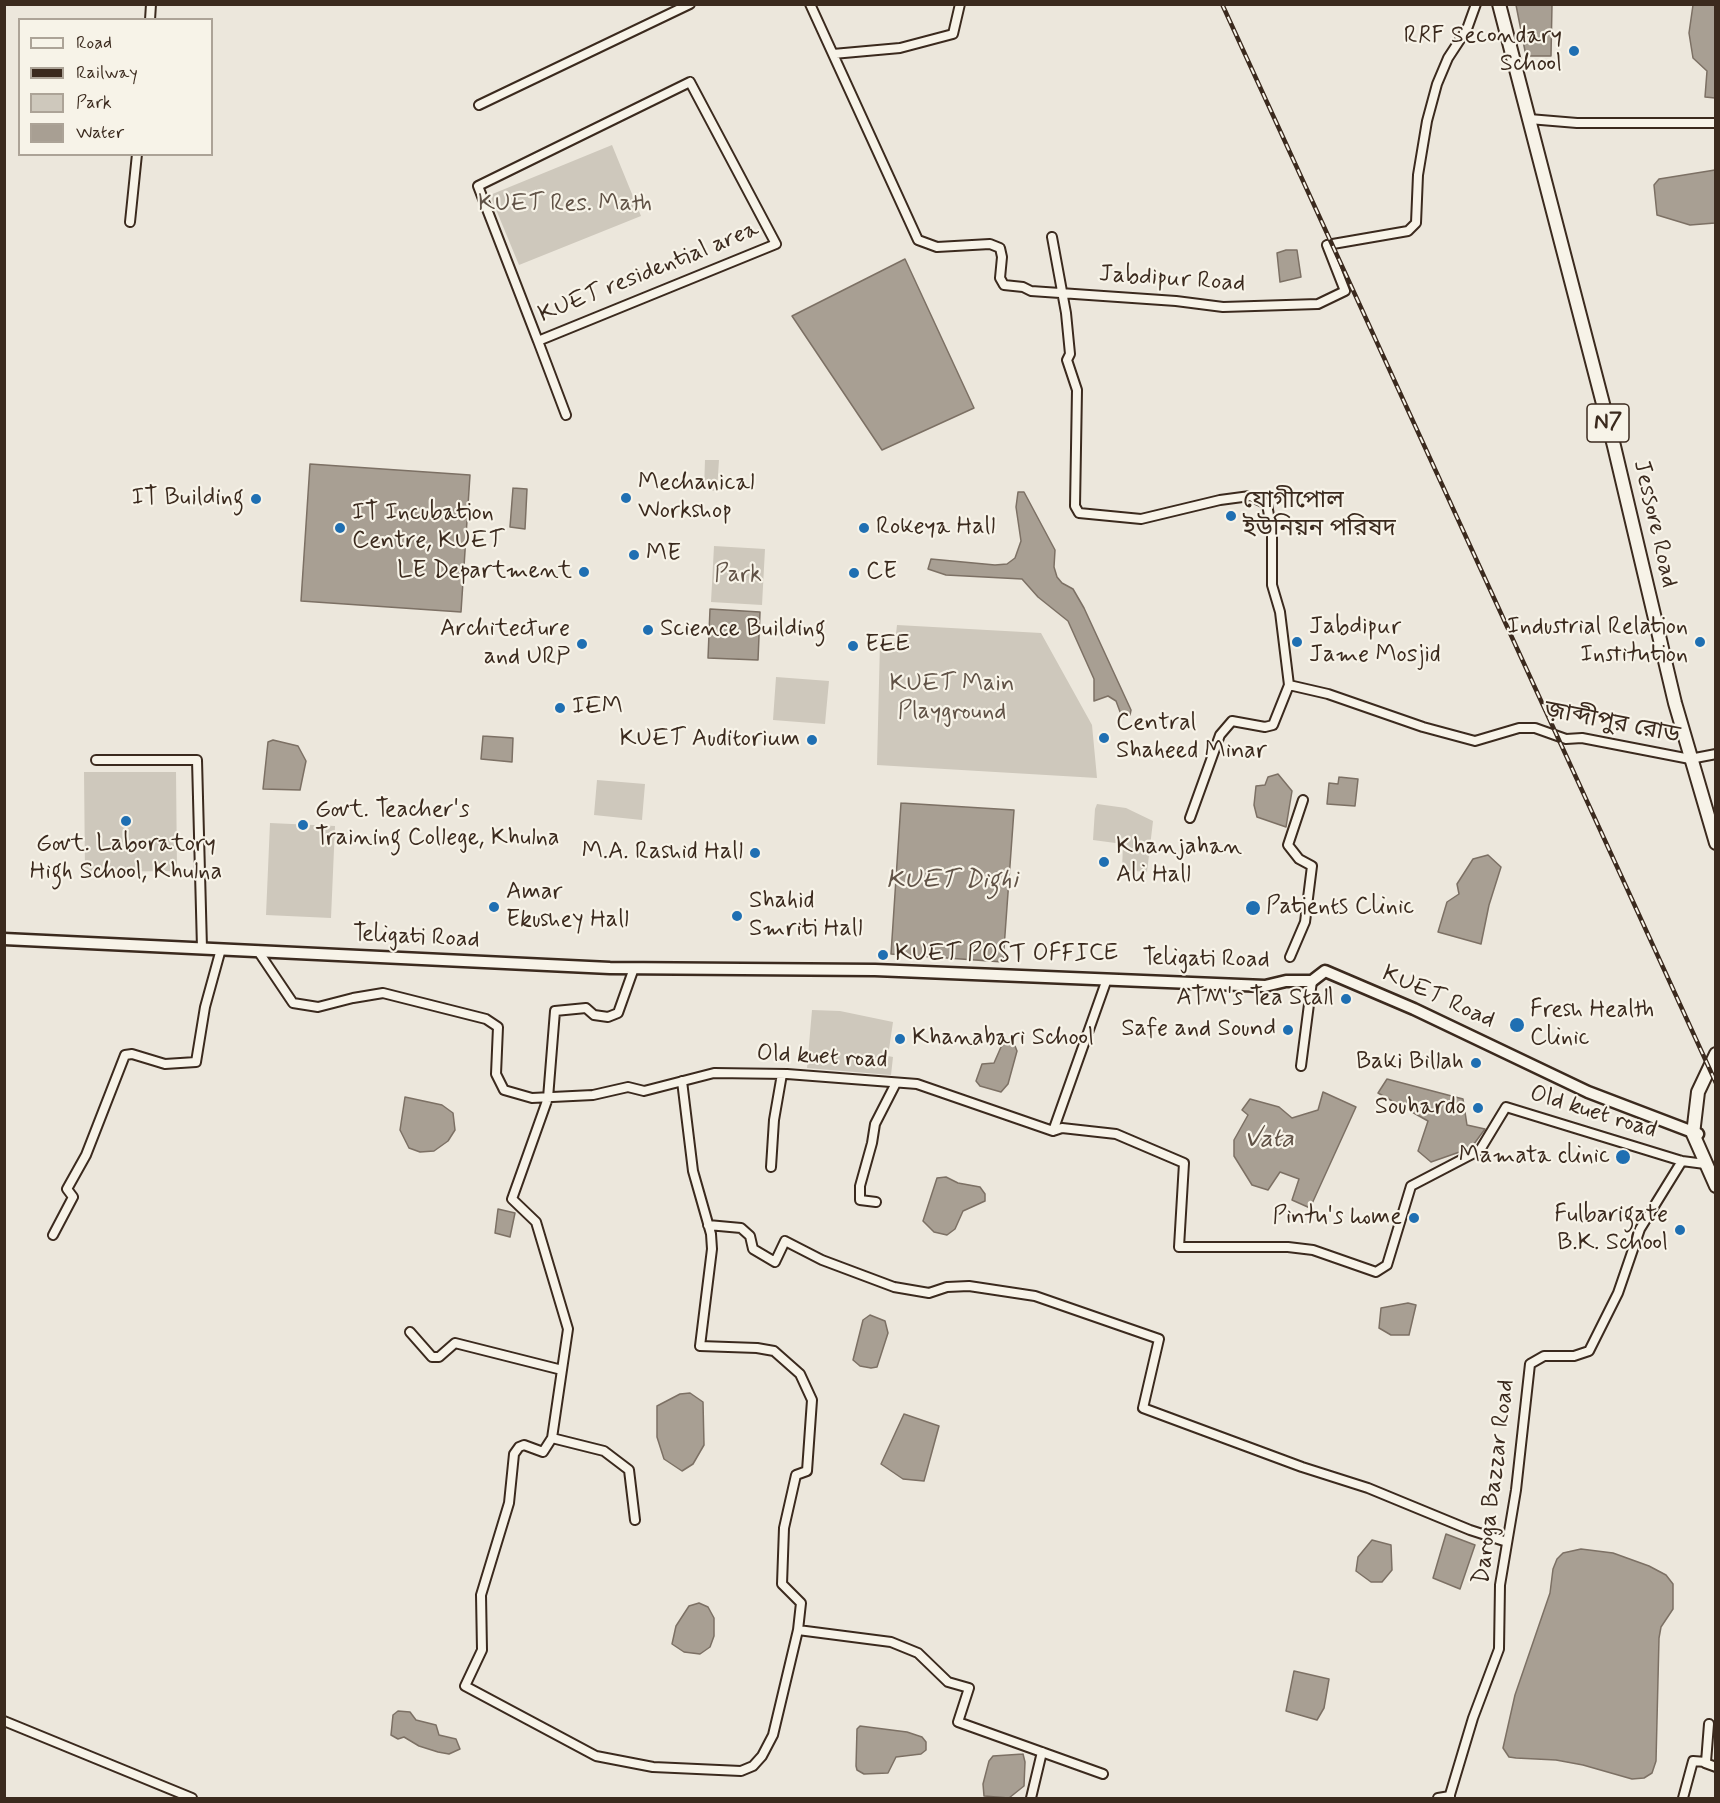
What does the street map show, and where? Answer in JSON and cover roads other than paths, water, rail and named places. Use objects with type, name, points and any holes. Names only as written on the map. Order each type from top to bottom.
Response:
[{"type":"highway","name":"Jessore Road","points":[[1499,4],[1614,446],[1690,759],[1711,815],[1716,843]]},
{"type":"highway","points":[[1716,1054],[1698,1092],[1696,1137],[1705,1164],[1716,1186]]},
{"type":"highway","points":[[1696,1137],[1703,1102],[1716,1067]]},
{"type":"main road","name":"Teligati Road","points":[[4,939],[634,968],[874,970],[1265,986],[1286,981],[1312,981]]},
{"type":"main road","name":"KUET Road","points":[[1312,981],[1325,971],[1414,1008],[1588,1092],[1696,1137]]},
{"type":"street","points":[[479,105],[690,4]]},
{"type":"street","name":"Jabdipur Road","points":[[810,4],[918,240],[938,247],[990,244],[1000,248],[1000,278],[1004,285],[1023,287],[1043,294],[1176,301],[1223,307],[1318,304],[1345,291],[1327,245],[1408,231],[1416,223],[1419,175],[1435,93],[1448,58],[1467,29],[1476,4]]},
{"type":"street","points":[[833,54],[900,48],[953,34],[960,4]]},
{"type":"street","name":"KUET residential area","points":[[690,82],[776,244],[538,341],[478,186],[690,82]]},
{"type":"street","points":[[1529,119],[1577,123],[1716,123]]},
{"type":"street","points":[[130,222],[137,156]]},
{"type":"street","points":[[1052,237],[1070,354],[1067,360],[1077,390],[1078,454],[1075,506],[1079,513],[1142,519],[1220,500],[1250,496],[1267,504],[1272,533],[1272,585],[1280,612],[1289,685],[1273,725],[1265,727],[1233,721],[1220,735],[1190,818]]},
{"type":"street","points":[[538,341],[566,415]]},
{"type":"street","name":"জ়াব্দীপুর রোড","points":[[1289,685],[1328,694],[1423,727],[1475,741],[1519,728],[1535,728],[1566,739],[1582,738],[1690,759]]},
{"type":"street","points":[[1690,759],[1716,754]]},
{"type":"street","points":[[96,760],[197,760],[202,948]]},
{"type":"street","points":[[1290,957],[1305,922],[1312,866],[1299,858],[1288,845],[1303,800]]},
{"type":"street","points":[[53,1235],[73,1197],[67,1189],[86,1155],[125,1055],[132,1053],[165,1064],[196,1062],[205,1007],[221,949]]},
{"type":"street","name":"Old kuet road","points":[[258,951],[262,961],[293,1003],[318,1007],[384,993],[486,1019],[498,1027],[496,1074],[504,1090],[532,1098],[593,1095],[628,1087],[644,1091],[714,1073],[782,1074],[917,1084],[1053,1131],[1062,1128],[1116,1134],[1184,1163],[1179,1247],[1288,1247],[1313,1250],[1376,1272],[1387,1265],[1411,1186],[1480,1150],[1506,1107],[1682,1161],[1705,1164]]},
{"type":"street","points":[[634,968],[618,1013],[608,1017],[594,1015],[586,1008],[555,1011],[548,1098],[512,1199],[536,1222],[567,1329],[562,1370],[552,1438],[543,1452],[524,1446],[519,1447],[514,1454],[509,1503],[481,1595],[482,1650],[465,1686],[596,1756],[653,1767],[741,1771],[753,1766],[762,1756],[773,1735],[798,1630],[801,1603],[782,1584],[784,1528],[796,1475],[807,1471],[812,1400],[800,1374],[774,1351],[700,1346],[712,1249],[693,1171],[682,1081]]},
{"type":"street","points":[[1053,1131],[1107,979]]},
{"type":"street","points":[[1301,1066],[1312,981]]},
{"type":"street","points":[[771,1167],[774,1120],[782,1074]]},
{"type":"street","points":[[876,1202],[860,1200],[860,1186],[873,1143],[874,1124],[896,1083]]},
{"type":"street","name":"Daroga Bazzar Road","points":[[1450,1797],[1473,1718],[1499,1649],[1500,1585],[1516,1490],[1530,1364],[1544,1356],[1574,1356],[1589,1351],[1618,1293],[1640,1229],[1682,1161]]},
{"type":"street","points":[[708,1225],[741,1228],[750,1236],[753,1249],[775,1262],[785,1241],[822,1260],[894,1287],[929,1293],[947,1287],[969,1286],[1035,1296],[1159,1339],[1143,1408],[1302,1467],[1368,1488],[1470,1530],[1507,1542]]},
{"type":"street","points":[[410,1332],[432,1357],[439,1357],[455,1344],[562,1370]]},
{"type":"street","points":[[552,1438],[604,1451],[629,1470],[635,1520]]},
{"type":"street","points":[[798,1630],[891,1642],[918,1653],[948,1682],[969,1688],[958,1722],[1103,1774]]},
{"type":"street","points":[[4,1721],[192,1798]]},
{"type":"street","points":[[1705,1763],[1709,1724]]},
{"type":"street","points":[[1031,1798],[1042,1752]]},
{"type":"street","points":[[1683,1798],[1693,1761],[1716,1767]]},
{"type":"street","points":[[1438,1798],[1450,1797]]},
{"type":"water","points":[[1516,5],[1552,5],[1551,56],[1526,56]]},
{"type":"water","points":[[1693,5],[1715,5],[1715,98],[1705,97],[1707,71],[1693,58],[1689,33]]},
{"type":"water","points":[[1715,170],[1715,223],[1690,225],[1657,215],[1654,185],[1659,179]]},
{"type":"water","points":[[1297,250],[1301,277],[1280,282],[1277,253]]},
{"type":"water","points":[[905,259],[974,408],[882,450],[792,316]]},
{"type":"water","points":[[310,464],[470,475],[461,612],[301,601]]},
{"type":"water","points":[[513,488],[527,489],[525,529],[510,527]]},
{"type":"water","points":[[1018,492],[1024,492],[1055,550],[1054,567],[1057,577],[1073,589],[1084,608],[1131,710],[1130,715],[1122,717],[1116,701],[1108,696],[1094,701],[1094,679],[1068,621],[1038,597],[1022,579],[946,575],[928,569],[931,559],[995,565],[1007,564],[1015,558],[1021,541],[1016,507]]},
{"type":"water","points":[[710,609],[760,612],[758,660],[708,658]]},
{"type":"water","points":[[483,736],[513,738],[512,762],[481,759]]},
{"type":"water","points":[[273,740],[298,746],[306,761],[300,790],[263,789],[268,742]]},
{"type":"water","points":[[1278,774],[1292,791],[1286,827],[1257,817],[1254,805],[1256,786],[1265,785],[1268,777]]},
{"type":"water","points":[[1339,777],[1358,779],[1355,806],[1327,804],[1329,783],[1338,784]]},
{"type":"water","name":"KUET Dighi","points":[[901,803],[1014,810],[1003,962],[891,954]]},
{"type":"water","points":[[1488,855],[1501,867],[1489,905],[1481,944],[1438,932],[1447,902],[1459,894],[1457,884],[1473,859]]},
{"type":"water","points":[[1006,1043],[1015,1046],[1017,1051],[1008,1084],[1001,1092],[980,1086],[976,1081],[982,1064],[994,1063],[1001,1047]]},
{"type":"water","points":[[1387,1079],[1463,1099],[1467,1125],[1485,1129],[1471,1148],[1431,1162],[1418,1151],[1428,1121],[1378,1093]]},
{"type":"water","name":"Vata","points":[[1323,1092],[1356,1107],[1310,1208],[1292,1200],[1299,1179],[1280,1172],[1268,1190],[1252,1185],[1234,1156],[1234,1140],[1248,1115],[1242,1110],[1250,1099],[1279,1107],[1292,1118],[1318,1110]]},
{"type":"water","points":[[405,1097],[442,1105],[453,1113],[455,1130],[448,1141],[434,1151],[420,1152],[409,1148],[400,1130]]},
{"type":"water","points":[[946,1177],[958,1183],[980,1187],[985,1194],[985,1201],[963,1211],[955,1229],[947,1235],[934,1232],[923,1221],[937,1178]]},
{"type":"water","points":[[498,1209],[515,1213],[510,1237],[495,1233]]},
{"type":"water","points":[[1408,1303],[1416,1305],[1409,1335],[1391,1335],[1379,1328],[1381,1308]]},
{"type":"water","points":[[870,1315],[885,1321],[888,1333],[877,1367],[871,1368],[860,1366],[853,1360],[863,1320]]},
{"type":"water","points":[[690,1393],[703,1402],[704,1445],[693,1464],[682,1471],[664,1459],[657,1437],[657,1406],[680,1394]]},
{"type":"water","points":[[904,1414],[939,1426],[924,1481],[903,1479],[881,1464]]},
{"type":"water","points":[[1446,1534],[1475,1545],[1460,1589],[1433,1578]]},
{"type":"water","points":[[1372,1540],[1391,1545],[1392,1570],[1382,1582],[1371,1582],[1356,1571],[1358,1557]]},
{"type":"water","points":[[1581,1549],[1613,1553],[1649,1566],[1666,1575],[1673,1584],[1673,1609],[1661,1627],[1659,1638],[1656,1761],[1652,1773],[1644,1778],[1632,1779],[1556,1760],[1509,1757],[1503,1748],[1515,1695],[1550,1593],[1553,1569],[1557,1559],[1563,1553]]},
{"type":"water","points":[[699,1603],[708,1607],[714,1618],[714,1636],[710,1647],[700,1654],[684,1652],[672,1644],[676,1626],[689,1606]]},
{"type":"water","points":[[1294,1671],[1329,1679],[1324,1708],[1317,1720],[1286,1711]]},
{"type":"water","points":[[398,1711],[410,1712],[416,1720],[436,1725],[439,1735],[456,1739],[460,1749],[449,1754],[438,1752],[419,1746],[404,1737],[398,1739],[391,1735],[393,1715]]},
{"type":"water","points":[[860,1726],[907,1732],[922,1737],[926,1742],[926,1750],[921,1754],[896,1757],[888,1773],[864,1774],[857,1770],[856,1766],[857,1729]]},
{"type":"water","points":[[1023,1754],[1024,1786],[1009,1798],[984,1796],[983,1784],[989,1761],[993,1756]]},
{"type":"railway","points":[[1222,4],[1716,1083]]},
{"type":"place","name":"RRF Secondary School","points":[[1574,51]]},
{"type":"place","name":"Mechanical Workshop","points":[[626,498]]},
{"type":"place","name":"IT Building","points":[[256,499]]},
{"type":"place","name":"যোগীপোল ইউনিয়ন পরিষদ","points":[[1231,516]]},
{"type":"place","name":"IT Incubation Centre, KUET","points":[[340,528]]},
{"type":"place","name":"Rokeya Hall","points":[[864,528]]},
{"type":"place","name":"ME","points":[[634,555]]},
{"type":"place","name":"LE Department","points":[[584,572]]},
{"type":"place","name":"CE","points":[[854,573]]},
{"type":"place","name":"Science Building","points":[[648,630]]},
{"type":"place","name":"Jabdipur Jame Mosjid","points":[[1297,642]]},
{"type":"place","name":"Industrial Relation Institution","points":[[1700,642]]},
{"type":"place","name":"Architecture and URP","points":[[582,644]]},
{"type":"place","name":"EEE","points":[[853,646]]},
{"type":"place","name":"IEM","points":[[560,708]]},
{"type":"place","name":"Central Shaheed Minar","points":[[1104,738]]},
{"type":"place","name":"KUET Auditorium","points":[[812,740]]},
{"type":"place","name":"Govt. Laboratory High School, Khulna","points":[[126,821]]},
{"type":"place","name":"Govt. Teacher's Training College, Khulna","points":[[303,825]]},
{"type":"place","name":"M.A. Rashid Hall","points":[[755,853]]},
{"type":"place","name":"Khanjahan Ali Hall","points":[[1104,862]]},
{"type":"place","name":"Amar Ekushey Hall","points":[[494,907]]},
{"type":"place","name":"Patients Clinic","points":[[1253,908]]},
{"type":"place","name":"Shahid Smriti Hall","points":[[737,916]]},
{"type":"place","name":"KUET POST OFFICE","points":[[883,955]]},
{"type":"place","name":"ATM's Tea Stall","points":[[1346,999]]},
{"type":"place","name":"Fresh Health Clinic","points":[[1517,1025]]},
{"type":"place","name":"Safe and Sound","points":[[1288,1030]]},
{"type":"place","name":"Khanabari School","points":[[900,1039]]},
{"type":"place","name":"Baki Billah","points":[[1476,1063]]},
{"type":"place","name":"Souhardo","points":[[1478,1108]]},
{"type":"place","name":"Mamata clinic","points":[[1623,1157]]},
{"type":"place","name":"Pintu's home","points":[[1414,1218]]},
{"type":"place","name":"Fulbarigate B.K. School","points":[[1680,1230]]},
{"type":"park label","name":"KUET Res. Math","points":[[565,205]]},
{"type":"park label","name":"Park","points":[[738,576]]},
{"type":"park label","name":"KUET Main Playground","points":[[952,699]]}]
